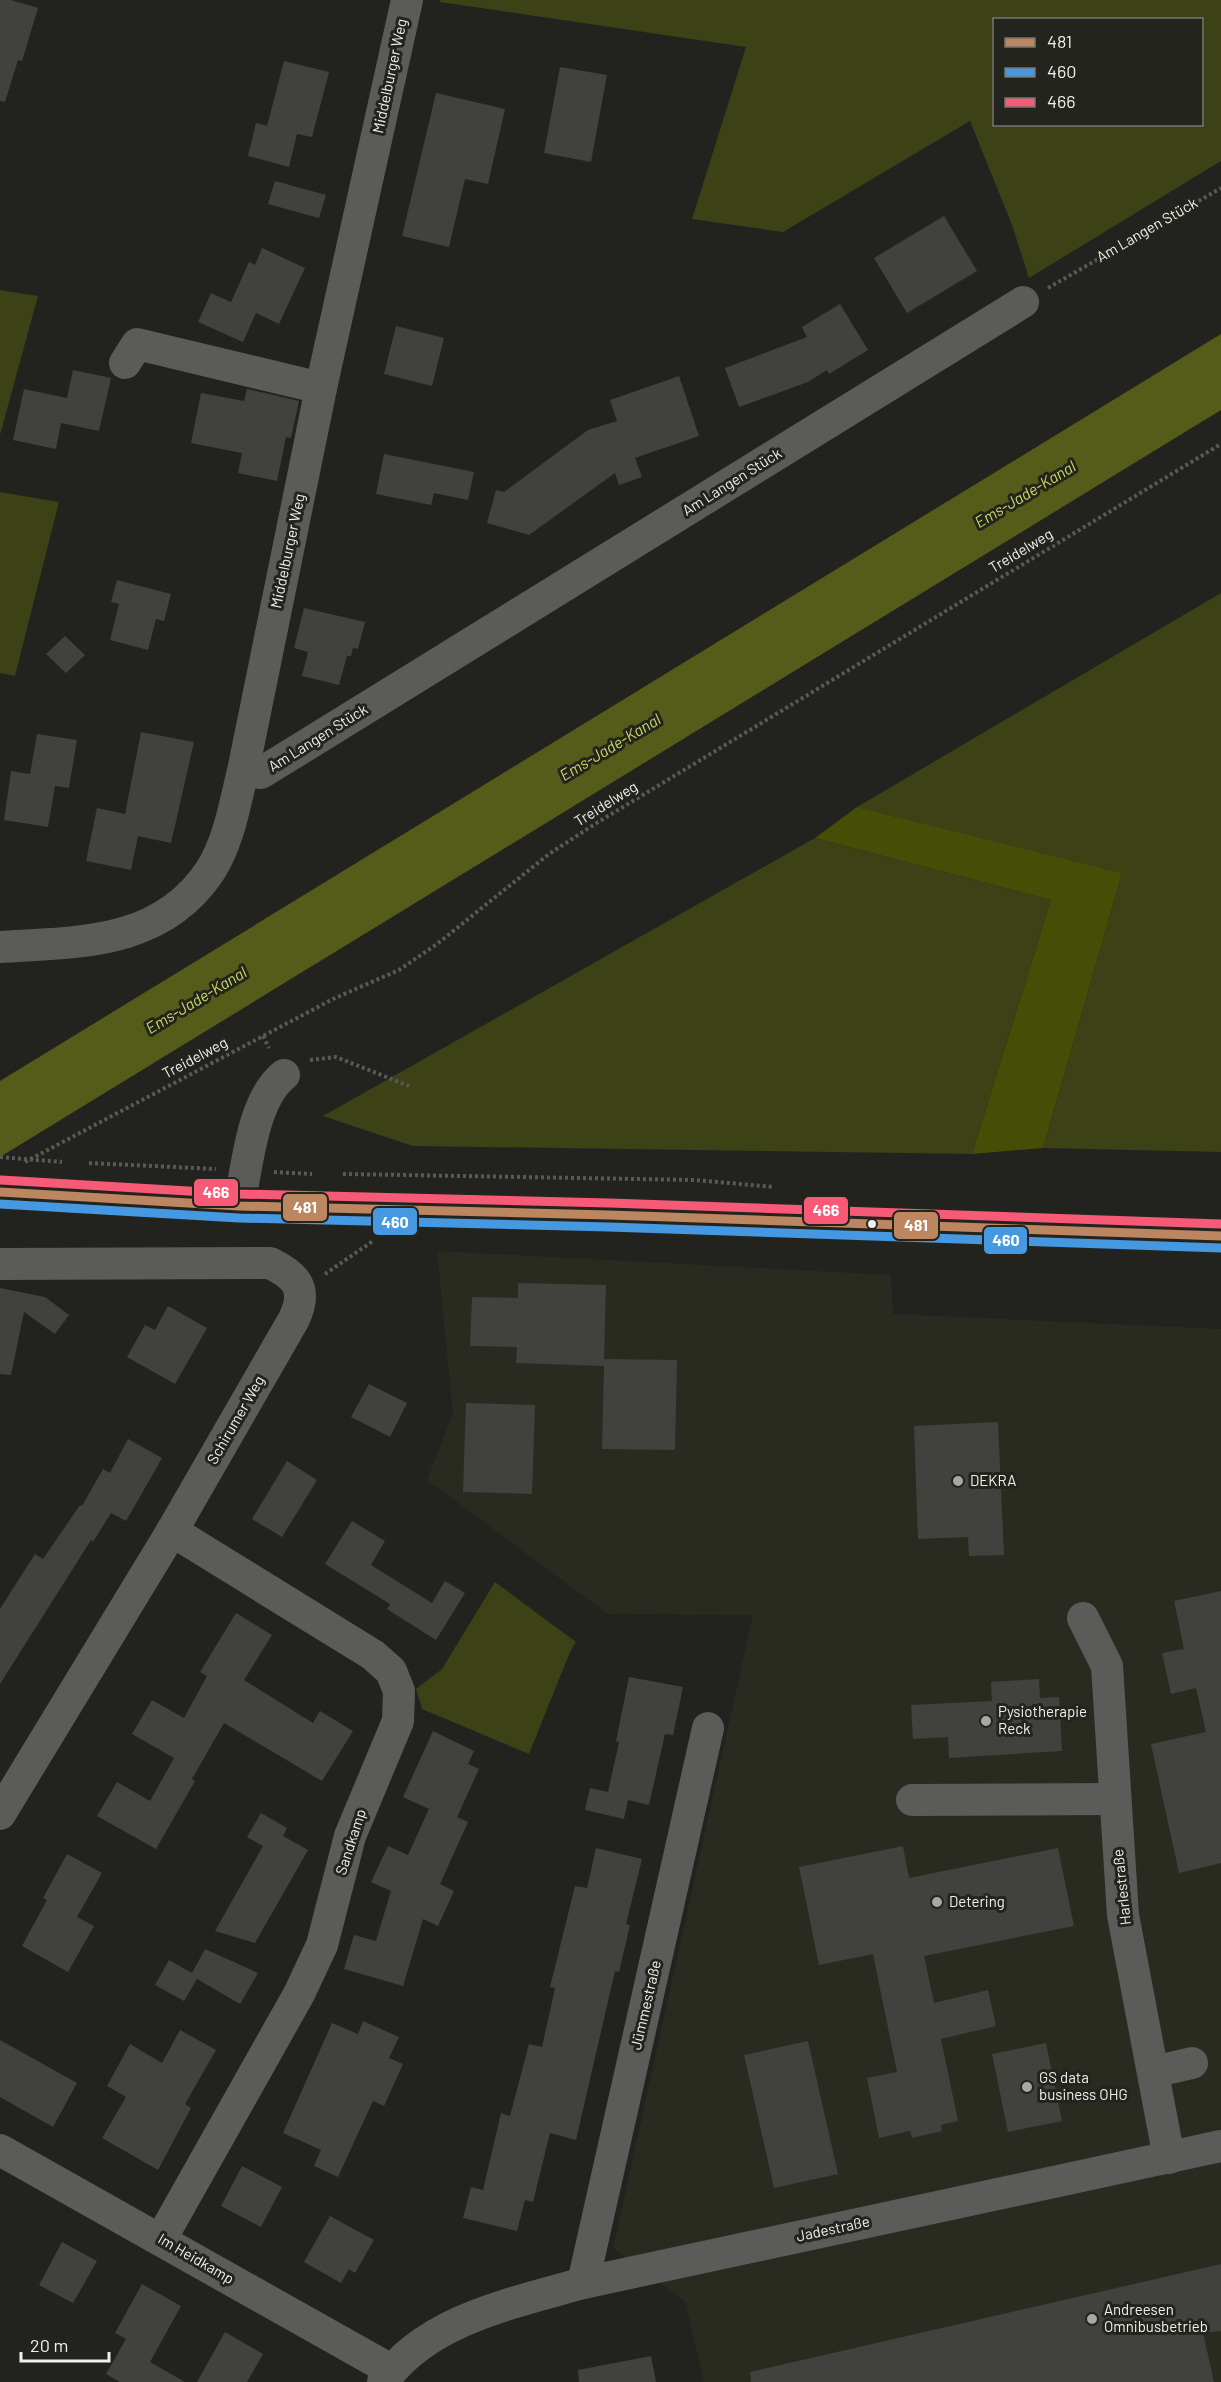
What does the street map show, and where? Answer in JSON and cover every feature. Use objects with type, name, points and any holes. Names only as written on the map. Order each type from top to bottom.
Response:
[{"type":"main road","points":[[16,1183],[239,1206],[609,1215],[1221,1236]]},
{"type":"street","name":"Middelburger Weg","points":[[0,947],[94,941],[124,935],[160,919],[188,896],[211,870],[229,827],[243,771],[321,388],[406,0]]},
{"type":"street","name":"Am Langen Stück","points":[[243,771],[261,773],[1023,302]]},
{"type":"street","points":[[125,363],[137,345],[321,388]]},
{"type":"street","points":[[239,1206],[260,1108],[274,1082],[284,1075]]},
{"type":"street","points":[[0,1264],[270,1263],[296,1280],[300,1293]]},
{"type":"street","name":"Schirumer Weg","points":[[0,1814],[172,1531],[294,1319],[300,1307],[300,1293]]},
{"type":"street","name":"Sandkamp","points":[[161,2239],[299,1994],[322,1946],[350,1836],[398,1721],[399,1690],[391,1671],[373,1655],[172,1531]]},
{"type":"street","name":"Harlestraße","points":[[1083,1618],[1107,1666],[1123,1915],[1169,2157]]},
{"type":"street","name":"Jümmestraße","points":[[583,2283],[708,1728]]},
{"type":"street","points":[[912,1800],[1114,1799]]},
{"type":"street","points":[[1153,2072],[1192,2063]]},
{"type":"street","name":"Jadestraße","points":[[387,2376],[419,2346],[448,2327],[502,2306],[583,2283],[1221,2146]]},
{"type":"street","name":"Im Heidkamp","points":[[0,2150],[161,2239],[387,2376]]},
{"type":"path","name":"Am Langen Stück","points":[[1023,302],[1221,188]]},
{"type":"path","name":"Treidelweg","points":[[16,1183],[333,999],[399,970],[437,944],[549,854],[595,824],[1221,444]]},
{"type":"path","points":[[284,1075],[300,1062],[336,1057],[409,1086]]},
{"type":"path","points":[[0,1157],[62,1162]]},
{"type":"path","points":[[300,1293],[355,1251],[376,1239]]},
{"type":"shaded area","points":[[440,0],[1221,0],[1221,161],[1029,278],[1012,225],[970,121],[783,232],[692,219],[746,47],[440,2]]},
{"type":"shaded area","points":[[0,290],[38,296],[0,435]]},
{"type":"shaded area","points":[[0,492],[59,502],[15,676],[0,673]]},
{"type":"shaded area","points":[[1221,593],[1221,1152],[1043,1148],[1122,873],[857,807]]},
{"type":"shaded area","points":[[857,807],[1122,873],[1043,1148],[972,1154],[1051,900],[815,838]]},
{"type":"shaded area","points":[[815,838],[1051,900],[972,1154],[413,1146],[323,1116]]},
{"type":"shaded area","points":[[437,1251],[891,1275],[893,1314],[1221,1329],[1221,2382],[704,2382],[685,2301],[613,2248],[753,1615],[608,1614],[427,1480],[453,1414]]},
{"type":"shaded area","points":[[495,1582],[576,1642],[529,1754],[422,1709],[416,1689],[442,1669]]},
{"type":"water","name":"Ems-Jade-Kanal","points":[[1221,334],[1221,410],[0,1157],[0,1081]]},
{"type":"building","points":[[0,0],[11,0],[38,8],[22,61],[18,60],[5,102],[0,101]]},
{"type":"building","points":[[284,61],[329,72],[312,137],[297,134],[289,167],[248,156],[256,123],[267,126]]},
{"type":"building","points":[[560,67],[607,75],[591,162],[544,153]]},
{"type":"building","points":[[436,93],[505,109],[488,184],[465,179],[449,247],[402,236]]},
{"type":"building","points":[[275,181],[326,195],[319,218],[268,204]]},
{"type":"building","points":[[944,216],[977,271],[907,313],[874,258]]},
{"type":"building","points":[[262,248],[305,268],[279,324],[256,313],[243,342],[198,322],[211,293],[231,302],[249,262],[255,265]]},
{"type":"building","points":[[840,304],[868,350],[829,374],[827,370],[808,382],[739,407],[725,368],[807,337],[802,327]]},
{"type":"building","points":[[396,326],[444,338],[432,386],[384,374]]},
{"type":"building","points":[[73,370],[111,378],[99,431],[61,423],[56,449],[13,440],[24,389],[67,398]]},
{"type":"building","points":[[679,376],[699,436],[635,458],[642,477],[619,485],[615,473],[529,535],[487,523],[496,490],[504,492],[588,430],[617,421],[610,400]]},
{"type":"building","points":[[247,389],[299,401],[291,438],[286,437],[277,481],[238,473],[242,453],[191,443],[201,393],[244,401]]},
{"type":"building","points":[[384,454],[474,472],[468,500],[434,493],[431,505],[376,494]]},
{"type":"building","points":[[117,580],[171,594],[164,621],[156,619],[148,650],[110,640],[119,604],[111,602]]},
{"type":"building","points":[[304,608],[365,622],[358,649],[353,648],[351,656],[347,656],[339,685],[302,676],[308,652],[294,648]]},
{"type":"building","points":[[65,636],[85,655],[66,673],[46,654]]},
{"type":"building","points":[[141,732],[194,742],[171,843],[138,836],[131,870],[86,861],[97,808],[125,814]]},
{"type":"building","points":[[37,734],[77,740],[69,788],[55,786],[48,827],[4,820],[11,771],[30,774]]},
{"type":"building","points":[[518,1283],[606,1285],[604,1359],[677,1360],[675,1450],[602,1449],[604,1366],[516,1363],[517,1347],[470,1346],[472,1297],[518,1298]]},
{"type":"building","points":[[0,1288],[45,1297],[69,1315],[55,1334],[24,1312],[11,1375],[0,1374]]},
{"type":"building","points":[[168,1306],[207,1328],[175,1384],[127,1357],[145,1325],[155,1330]]},
{"type":"building","points":[[369,1384],[407,1403],[390,1437],[351,1417]]},
{"type":"building","points":[[466,1403],[535,1405],[532,1494],[463,1492]]},
{"type":"building","name":"DEKRA","points":[[998,1422],[1004,1555],[969,1556],[968,1537],[918,1539],[914,1426]]},
{"type":"building","points":[[128,1439],[162,1458],[126,1521],[111,1513],[93,1542],[91,1540],[0,1684],[0,1609],[35,1554],[43,1559],[80,1505],[82,1506],[103,1469],[110,1473]]},
{"type":"building","points":[[287,1461],[317,1480],[282,1537],[252,1519]]},
{"type":"building","points":[[352,1521],[385,1541],[371,1565],[432,1603],[445,1581],[465,1593],[436,1640],[387,1609],[390,1604],[325,1564]]},
{"type":"building","points":[[1221,1591],[1221,1863],[1179,1873],[1151,1744],[1206,1732],[1196,1688],[1171,1694],[1162,1653],[1184,1649],[1174,1601]]},
{"type":"building","points":[[236,1613],[272,1635],[244,1680],[313,1723],[320,1711],[353,1731],[322,1781],[224,1723],[192,1779],[195,1781],[156,1849],[97,1816],[117,1782],[150,1801],[174,1758],[132,1734],[152,1700],[184,1718],[207,1676],[200,1672]]},
{"type":"building","points":[[629,1677],[683,1687],[673,1735],[665,1734],[649,1805],[628,1800],[624,1819],[585,1810],[590,1788],[608,1792],[619,1742],[616,1741]]},
{"type":"building","name":"Pysiotherapie Reck","points":[[1039,1679],[1040,1698],[1059,1697],[1062,1751],[949,1758],[948,1737],[913,1739],[911,1705],[992,1701],[991,1682]]},
{"type":"building","points":[[433,1731],[474,1751],[468,1764],[479,1769],[457,1817],[468,1822],[440,1884],[454,1891],[438,1926],[423,1919],[403,1986],[344,1969],[354,1935],[376,1941],[391,1891],[371,1882],[388,1846],[408,1855],[429,1809],[403,1797]]},
{"type":"building","points":[[261,1813],[287,1828],[283,1836],[308,1850],[255,1943],[215,1931],[263,1846],[247,1837]]},
{"type":"building","name":"Detering","points":[[903,1846],[909,1878],[1058,1848],[1074,1926],[924,1956],[934,2003],[988,1990],[996,2026],[941,2039],[958,2121],[941,2125],[942,2131],[912,2138],[910,2131],[879,2138],[867,2078],[897,2072],[873,1954],[819,1965],[799,1867]]},
{"type":"building","points":[[596,1848],[642,1859],[626,1924],[630,1925],[619,1972],[615,1971],[576,2140],[550,2133],[533,2202],[525,2200],[517,2231],[463,2218],[471,2187],[483,2190],[501,2113],[510,2116],[529,2044],[542,2047],[555,1988],[550,1987],[575,1886],[587,1888]]},
{"type":"building","points":[[67,1854],[102,1873],[77,1917],[94,1926],[68,1972],[22,1946],[47,1900],[43,1898]]},
{"type":"building","points":[[205,1949],[258,1973],[240,2004],[197,1979],[184,2001],[155,1985],[169,1960],[192,1973]]},
{"type":"building","points":[[363,2021],[399,2037],[389,2058],[403,2064],[384,2106],[373,2101],[338,2177],[314,2166],[321,2150],[283,2133],[332,2023],[358,2034]]},
{"type":"building","points":[[180,2030],[216,2050],[185,2104],[191,2108],[158,2170],[102,2138],[126,2097],[107,2086],[130,2044],[162,2063]]},
{"type":"building","points":[[0,2040],[77,2083],[53,2127],[0,2097]]},
{"type":"building","points":[[808,2041],[838,2174],[774,2188],[744,2055]]},
{"type":"building","name":"GS data business OHG","points":[[1046,2043],[1062,2121],[1008,2132],[992,2054]]},
{"type":"building","points":[[242,2166],[282,2187],[261,2227],[221,2206]]},
{"type":"building","points":[[330,2216],[374,2240],[355,2273],[349,2269],[341,2283],[304,2262]]},
{"type":"building","points":[[62,2242],[97,2261],[73,2303],[39,2285]]},
{"type":"building","name":"Andreesen Omnibusbetrieb","points":[[1221,2264],[1221,2331],[1203,2333],[1214,2382],[751,2382],[750,2372]]},
{"type":"building","points":[[142,2284],[181,2306],[150,2362],[185,2382],[120,2382],[106,2374],[126,2339],[115,2333]]},
{"type":"building","points":[[225,2332],[263,2354],[247,2382],[197,2382]]},
{"type":"building","points":[[651,2356],[656,2382],[579,2382],[578,2370]]},
{"type":"transit line","name":"466","points":[[1,1180],[239,1194],[609,1203],[1221,1224]]},
{"type":"transit line","name":"481","points":[[0,1192],[239,1206],[609,1215],[1221,1236]]},
{"type":"transit line","name":"460","points":[[0,1204],[239,1218],[609,1227],[1221,1248]]},
{"type":"place","name":"DEKRA","points":[[958,1481]]},
{"type":"place","name":"Pysiotherapie Reck","points":[[986,1721]]},
{"type":"place","name":"Detering","points":[[937,1902]]},
{"type":"place","name":"GS data business OHG","points":[[1027,2087]]},
{"type":"place","name":"Andreesen Omnibusbetrieb","points":[[1092,2319]]}]
